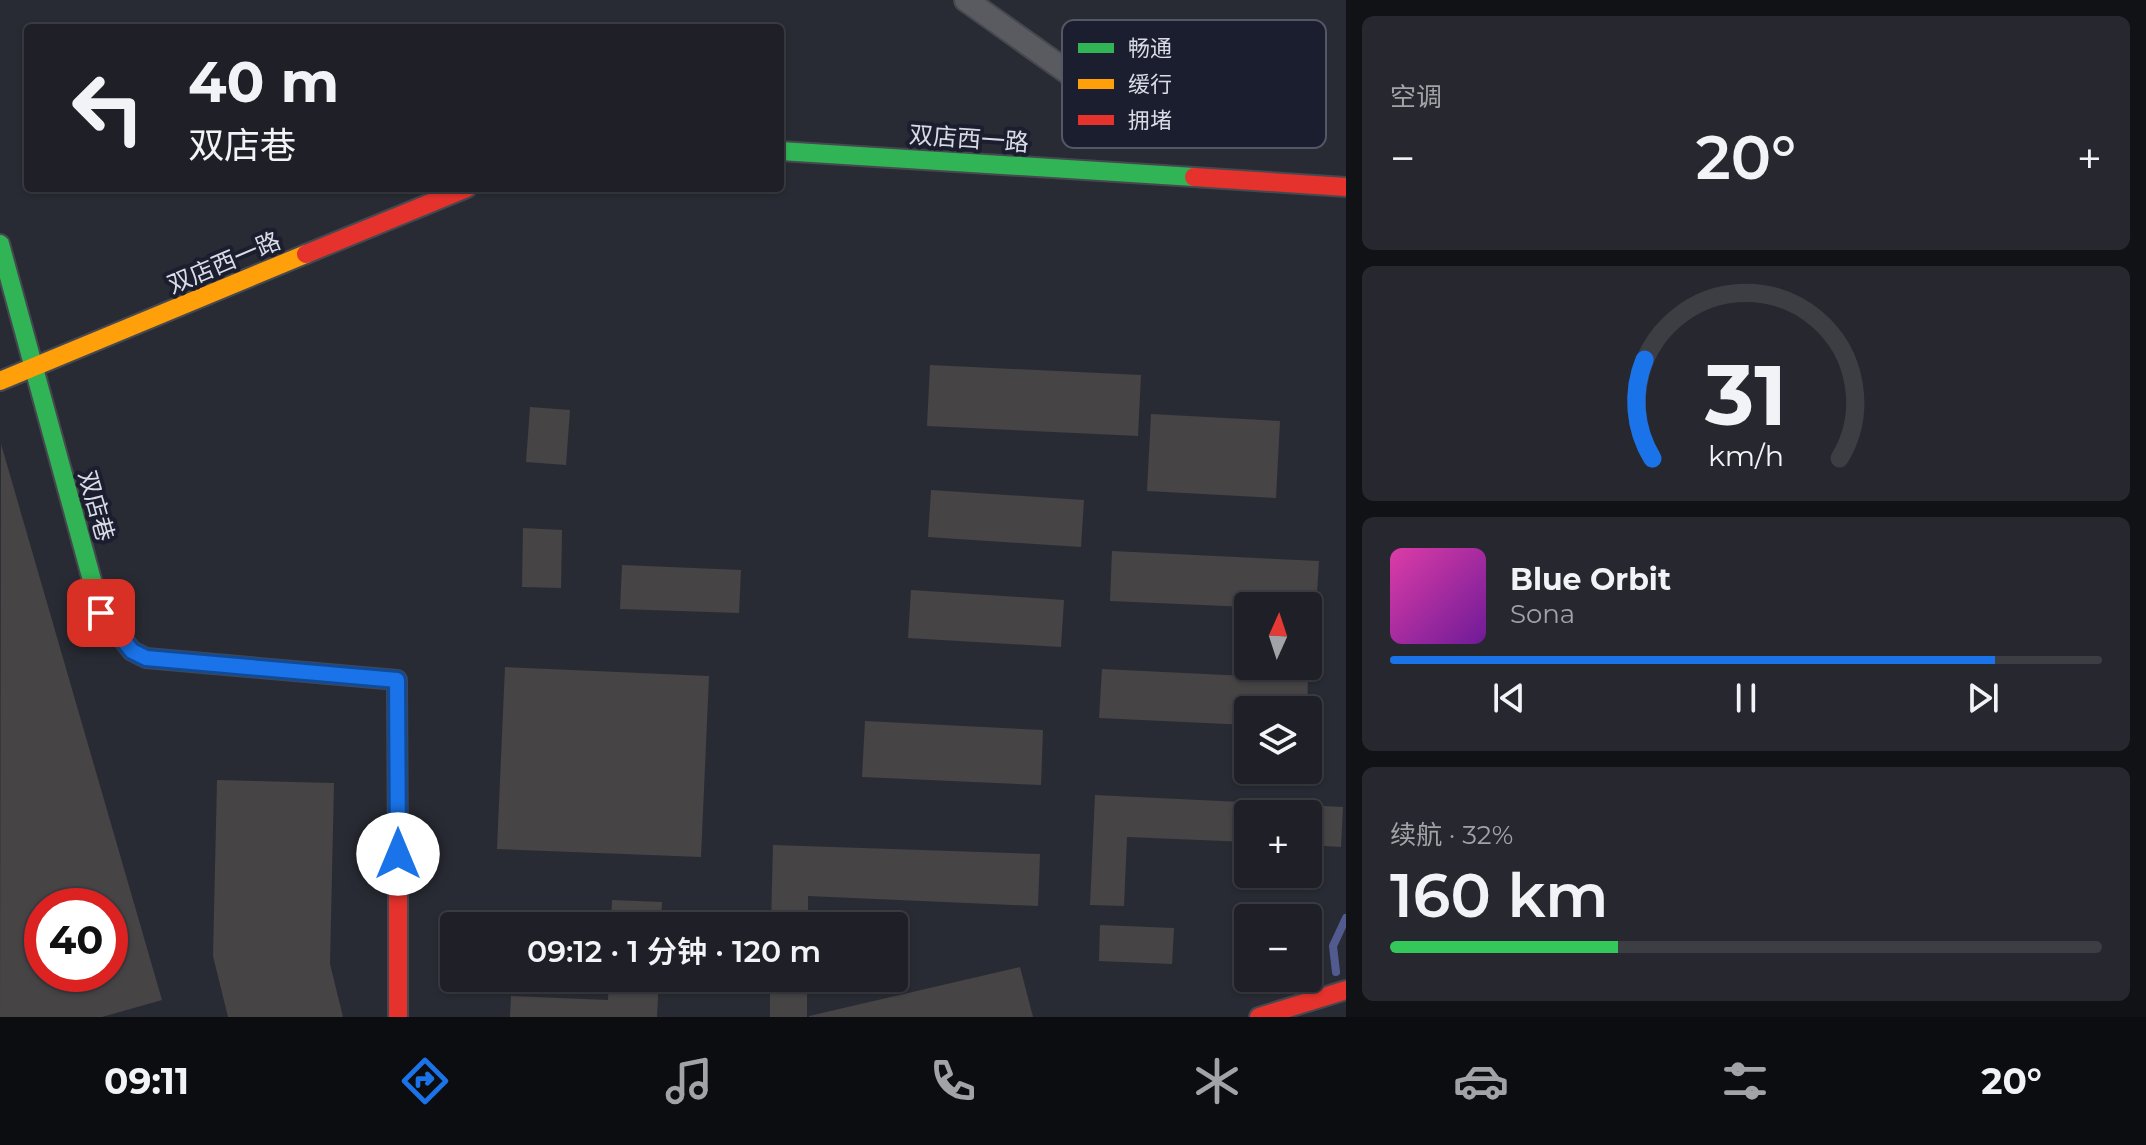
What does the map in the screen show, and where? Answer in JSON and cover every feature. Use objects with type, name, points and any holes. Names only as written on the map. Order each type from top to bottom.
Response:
[{"type":"street","points":[[966,0],[1062,68]]},
{"type":"street","name":"双店西一路","points":[[784,151],[1346,187]]},
{"type":"street","name":"双店西一路","points":[[0,381],[457,192]]},
{"type":"street","name":"双店巷","points":[[0,244],[101,613],[132,651],[146,658],[397,680],[398,1017]]},
{"type":"street","points":[[1259,1017],[1346,990]]},
{"type":"building","points":[[930,365],[1141,375],[1138,436],[927,426]]},
{"type":"building","points":[[530,407],[570,410],[566,465],[526,462]]},
{"type":"building","points":[[1151,414],[1280,421],[1276,498],[1147,491]]},
{"type":"building","points":[[1,444],[162,1000],[102,1017],[0,1017]]},
{"type":"building","points":[[931,490],[1084,500],[1081,547],[928,537]]},
{"type":"building","points":[[523,528],[562,530],[561,588],[522,587]]},
{"type":"building","points":[[1112,551],[1319,561],[1317,592],[1234,592],[1234,606],[1110,601]]},
{"type":"building","points":[[622,565],[741,570],[739,613],[620,609]]},
{"type":"building","points":[[911,590],[1064,600],[1061,647],[908,638]]},
{"type":"building","points":[[505,667],[709,676],[701,857],[497,849]]},
{"type":"building","points":[[1102,669],[1234,675],[1234,680],[1308,680],[1307,696],[1234,696],[1234,724],[1099,718]]},
{"type":"building","points":[[865,721],[1043,730],[1041,785],[862,777]]},
{"type":"building","points":[[217,780],[334,783],[330,964],[343,1017],[228,1017],[213,956]]},
{"type":"building","points":[[1095,795],[1234,802],[1234,841],[1127,837],[1124,906],[1090,905]]},
{"type":"building","points":[[1322,806],[1343,807],[1341,847],[1322,846]]},
{"type":"building","points":[[773,845],[1040,854],[1038,906],[808,896],[808,912],[771,912]]},
{"type":"building","points":[[612,900],[662,902],[662,912],[612,912]]},
{"type":"building","points":[[1100,925],[1174,928],[1172,964],[1099,961]]},
{"type":"building","points":[[1020,967],[1033,1017],[809,1017],[809,1016]]},
{"type":"building","points":[[608,992],[658,992],[657,1017],[510,1017],[511,996],[608,1000]]},
{"type":"building","points":[[770,992],[807,992],[807,1017],[770,1017]]},
{"type":"waterway","points":[[1336,972],[1333,946],[1346,918]]},
{"type":"traffic: fast","points":[[784,151],[1194,177]]},
{"type":"traffic: fast","points":[[0,244],[101,613],[110,623]]},
{"type":"traffic: slow","points":[[0,381],[306,254]]},
{"type":"traffic: slow","points":[[110,623],[132,651],[146,658],[397,680],[398,864]]},
{"type":"traffic: jam","points":[[1194,177],[1346,187]]},
{"type":"traffic: jam","points":[[306,254],[457,192]]},
{"type":"traffic: jam","points":[[398,864],[398,1017]]},
{"type":"traffic: jam","points":[[1259,1017],[1346,990]]},
{"type":"route","points":[[101,613],[132,651],[146,658],[397,680],[398,854]]}]
